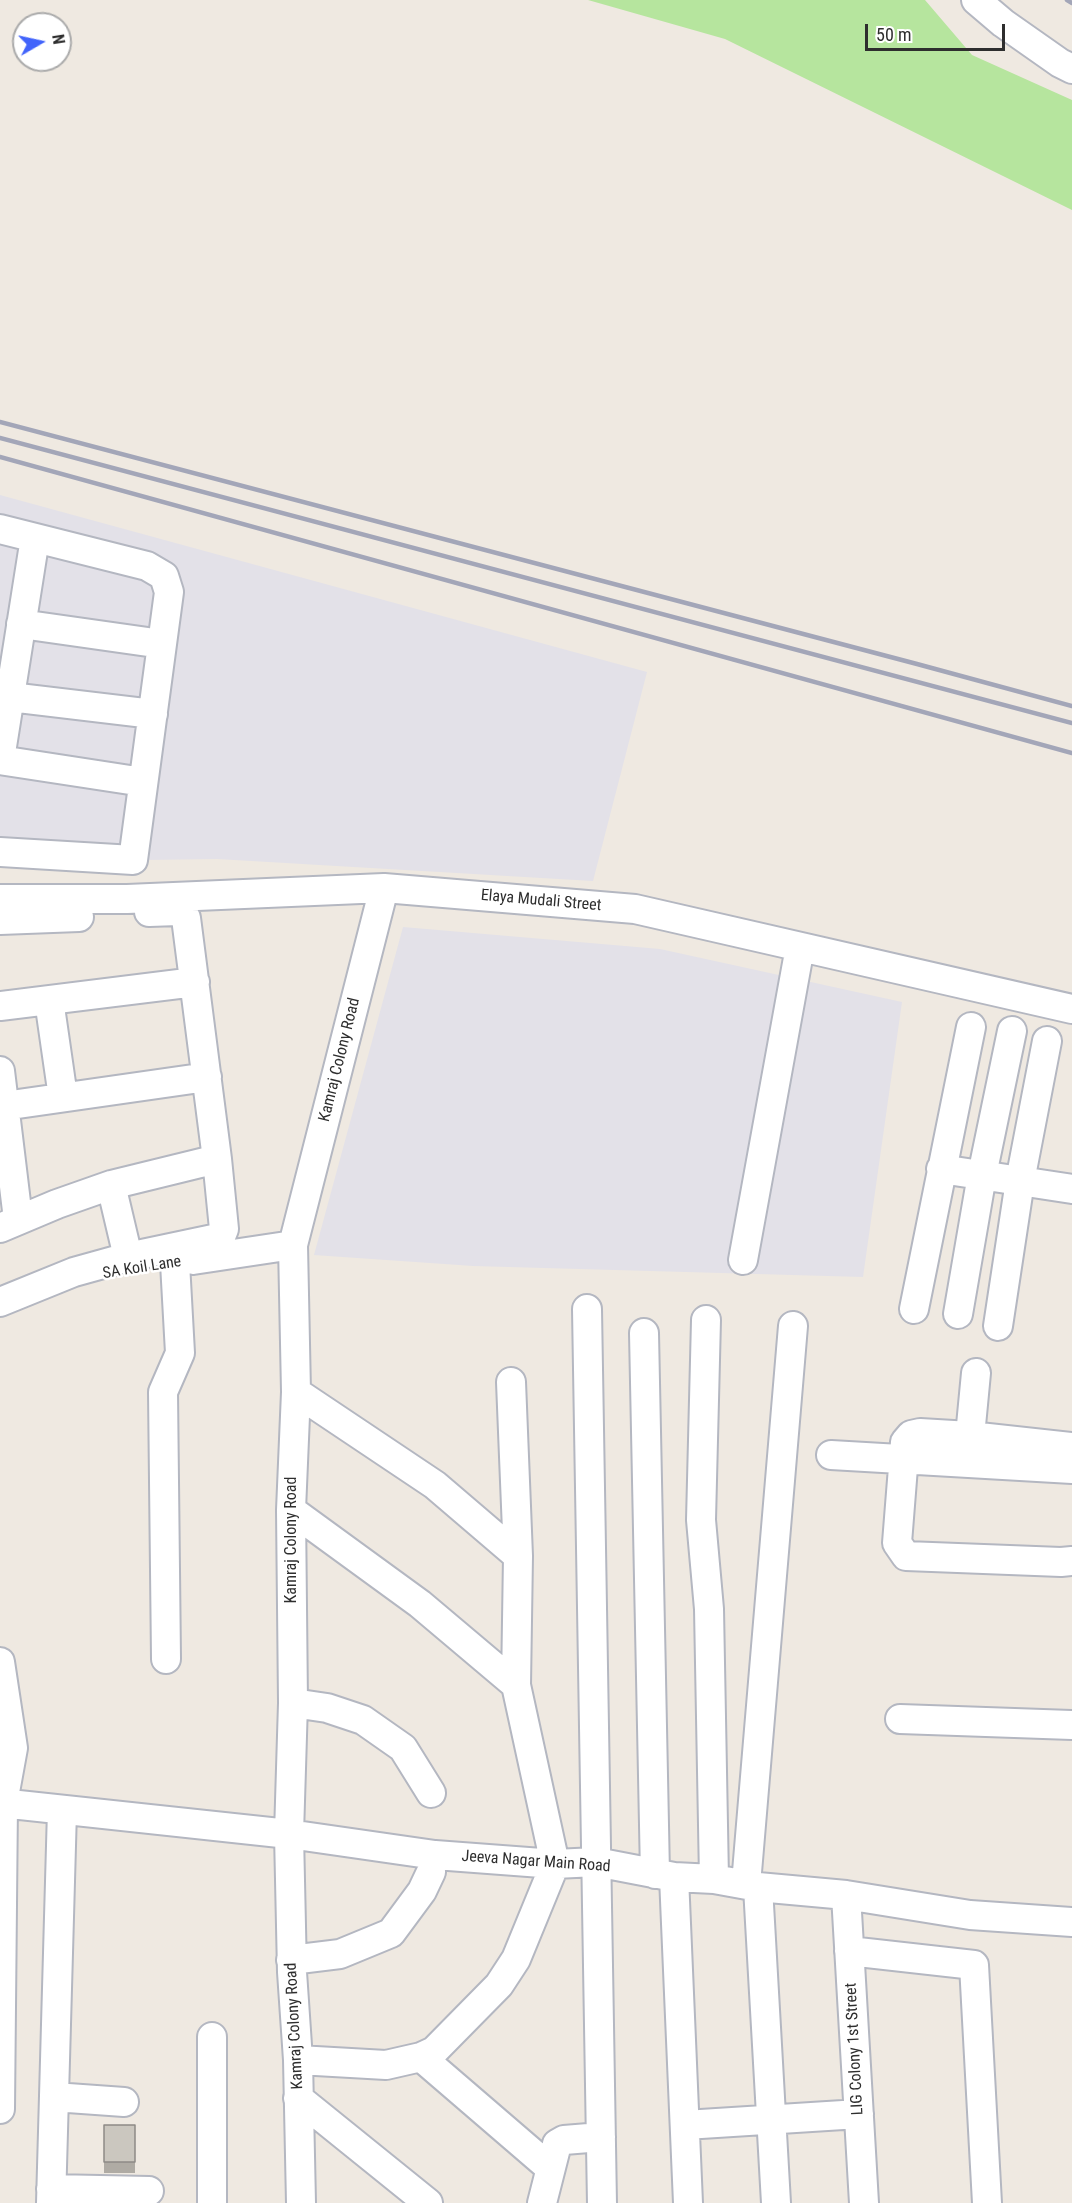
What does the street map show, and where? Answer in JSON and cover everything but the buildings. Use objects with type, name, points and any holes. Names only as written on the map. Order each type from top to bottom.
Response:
[{"type":"street","points":[[976,0],[1003,23],[1072,69]]},
{"type":"street","points":[[0,529],[147,566],[164,576],[169,592],[133,860],[0,852]]},
{"type":"street","points":[[35,538],[0,760],[143,782]]},
{"type":"street","points":[[21,624],[162,644]]},
{"type":"street","points":[[10,697],[153,714]]},
{"type":"street","name":"Elaya Mudali Street","points":[[0,899],[127,899],[384,888],[635,909],[1072,1009]]},
{"type":"street","name":"Kamraj Colony Road","points":[[300,2203],[298,2060],[291,1960],[289,1834],[293,1703],[291,1510],[296,1392],[293,1245],[384,888]]},
{"type":"street","points":[[0,920],[93,916],[171,909],[183,913],[186,918],[195,982],[224,1229],[218,1238],[128,1257],[74,1272],[0,1302]]},
{"type":"street","points":[[742,1260],[800,947]]},
{"type":"street","points":[[0,1006],[195,982]]},
{"type":"street","points":[[49,1000],[63,1097]]},
{"type":"street","points":[[914,1309],[971,1028]]},
{"type":"street","points":[[958,1314],[982,1175],[1012,1031]]},
{"type":"street","points":[[998,1326],[1020,1181],[1047,1041]]},
{"type":"street","points":[[0,1071],[4,1106],[9,1223],[111,1185],[217,1159]]},
{"type":"street","points":[[4,1106],[207,1077]]},
{"type":"street","points":[[941,1169],[1020,1181],[1071,1185]]},
{"type":"street","points":[[111,1185],[128,1257]]},
{"type":"street","name":"SA Koil Lane","points":[[0,1318],[93,1275],[293,1245]]},
{"type":"street","points":[[166,1659],[163,1392],[180,1353],[175,1263]]},
{"type":"street","points":[[587,1309],[602,2203]]},
{"type":"street","points":[[706,1320],[701,1520],[709,1609],[714,1879]]},
{"type":"street","points":[[776,2203],[752,1885],[793,1326]]},
{"type":"street","points":[[644,1333],[665,1876],[688,2203]]},
{"type":"street","points":[[970,1436],[976,1373]]},
{"type":"street","points":[[298,2060],[386,2065],[421,2057],[434,2051],[499,1985],[516,1959],[555,1864],[516,1685],[518,1556],[511,1382]]},
{"type":"street","points":[[296,1392],[435,1485],[518,1556]]},
{"type":"street","points":[[1072,1447],[970,1436],[920,1433],[911,1435],[905,1442],[897,1543],[906,1556],[1072,1561]]},
{"type":"street","points":[[831,1455],[1072,1469]]},
{"type":"street","points":[[291,1510],[420,1604],[516,1685]]},
{"type":"street","points":[[0,1662],[6,1747],[2,1803],[0,2109]]},
{"type":"street","points":[[293,1703],[327,1708],[363,1720],[403,1748],[431,1793]]},
{"type":"street","points":[[900,1719],[1072,1725]]},
{"type":"street","name":"Jeeva Nagar Main Road","points":[[2,1803],[289,1834],[435,1855],[555,1864],[596,1862],[665,1876],[714,1879],[846,1895],[970,1915],[1072,1922]]},
{"type":"street","points":[[62,1809],[51,2196],[148,2191]]},
{"type":"street","points":[[291,1960],[340,1954],[391,1933],[422,1891],[431,1872]]},
{"type":"street","name":"LIG Colony 1st Street","points":[[846,1895],[864,2203]]},
{"type":"street","points":[[849,1952],[974,1965],[987,2203]]},
{"type":"street","points":[[212,2037],[212,2203]]},
{"type":"street","points":[[421,2057],[550,2168]]},
{"type":"street","points":[[54,2097],[124,2102]]},
{"type":"street","points":[[298,2098],[428,2203]]},
{"type":"street","points":[[684,2125],[859,2114]]},
{"type":"street","points":[[542,2203],[557,2144],[564,2140],[601,2137]]},
{"type":"shaded area","points":[[0,495],[647,672],[593,881],[217,859],[0,862]]},
{"type":"shaded area","points":[[403,927],[660,949],[902,1002],[863,1277],[473,1266],[314,1255]]},
{"type":"green space","points":[[588,0],[925,0],[972,55],[1072,100],[1072,210],[725,39]]},
{"type":"railway","points":[[1067,0],[1072,3]]},
{"type":"railway","points":[[0,422],[1072,706]]},
{"type":"railway","points":[[0,438],[1072,723]]},
{"type":"railway","points":[[0,457],[1072,753]]}]
